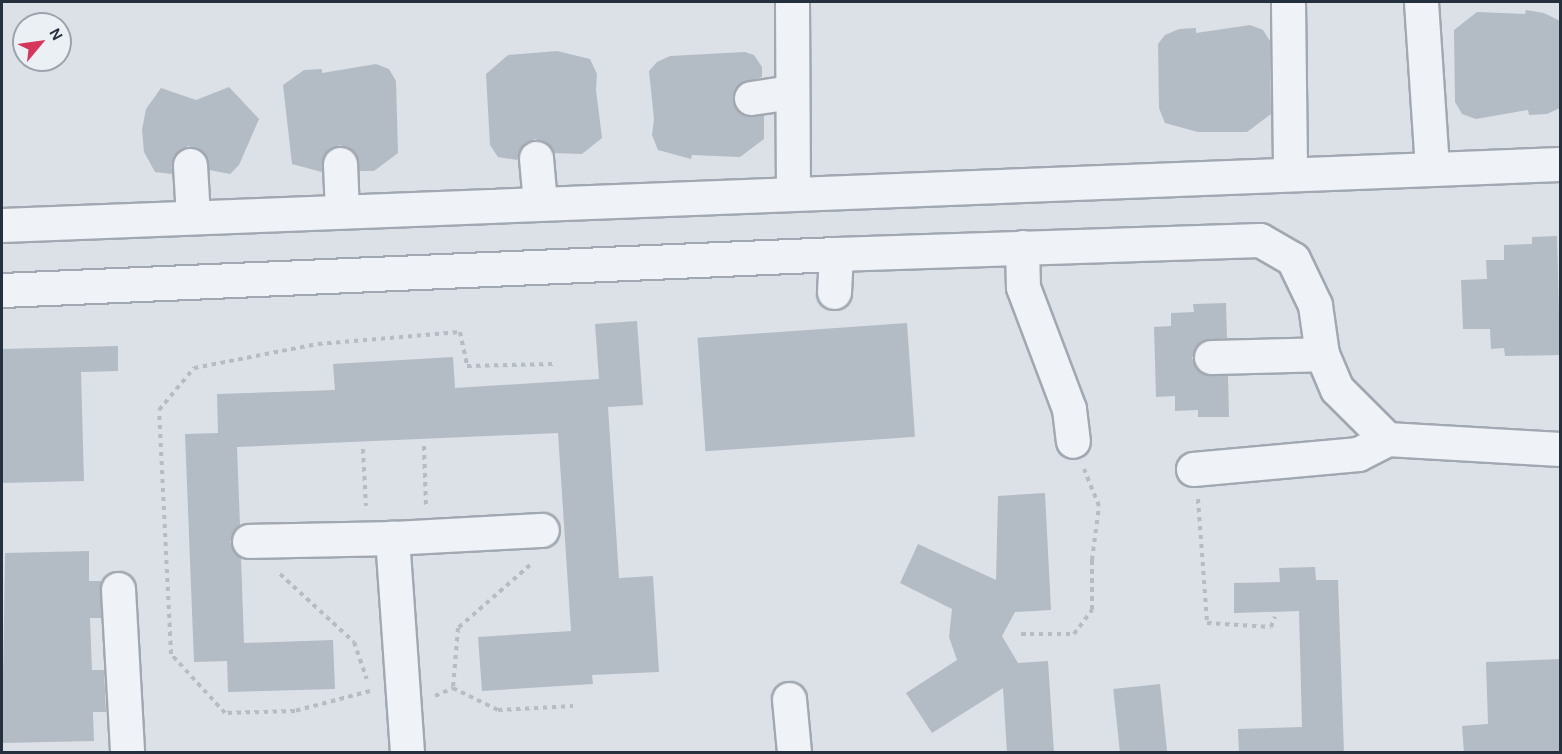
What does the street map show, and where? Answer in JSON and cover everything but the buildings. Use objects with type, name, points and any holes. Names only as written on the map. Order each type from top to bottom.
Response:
[{"type":"street","points":[[792,2],[793,192]]},
{"type":"street","points":[[1288,2],[1290,174]]},
{"type":"street","points":[[1421,2],[1432,169]]},
{"type":"street","points":[[751,98],[792,92]]},
{"type":"street","points":[[536,158],[540,203]]},
{"type":"street","points":[[340,164],[342,211]]},
{"type":"street","points":[[2,225],[793,192],[1560,164]]},
{"type":"street","points":[[189,165],[194,217]]},
{"type":"street","points":[[2,290],[836,254],[1260,240],[1293,259],[1315,305],[1322,354],[1337,389],[1387,439]]},
{"type":"street","points":[[1022,248],[1023,287],[1068,409],[1073,441]]},
{"type":"street","points":[[834,292],[836,254]]},
{"type":"street","points":[[1212,357],[1322,354]]},
{"type":"street","points":[[1193,469],[1358,454],[1387,439],[1560,449]]},
{"type":"street","points":[[249,541],[379,538],[542,530]]},
{"type":"street","points":[[379,538],[404,711],[407,753]]},
{"type":"street","points":[[118,589],[127,753]]},
{"type":"street","points":[[789,699],[794,753]]},
{"type":"path","points":[[371,691],[295,711],[225,713],[171,654],[159,410],[194,368],[318,344],[460,332],[467,366],[553,364]]},
{"type":"path","points":[[1021,634],[1074,634],[1092,609],[1092,560],[1099,506],[1073,441]]},
{"type":"path","points":[[424,446],[427,536]]},
{"type":"path","points":[[363,449],[379,538]]},
{"type":"path","points":[[1193,469],[1207,623],[1271,627],[1275,617]]},
{"type":"path","points":[[542,530],[542,554],[458,628],[453,688],[498,710],[573,706]]},
{"type":"path","points":[[249,541],[296,591],[354,642],[371,691],[404,711]]}]
